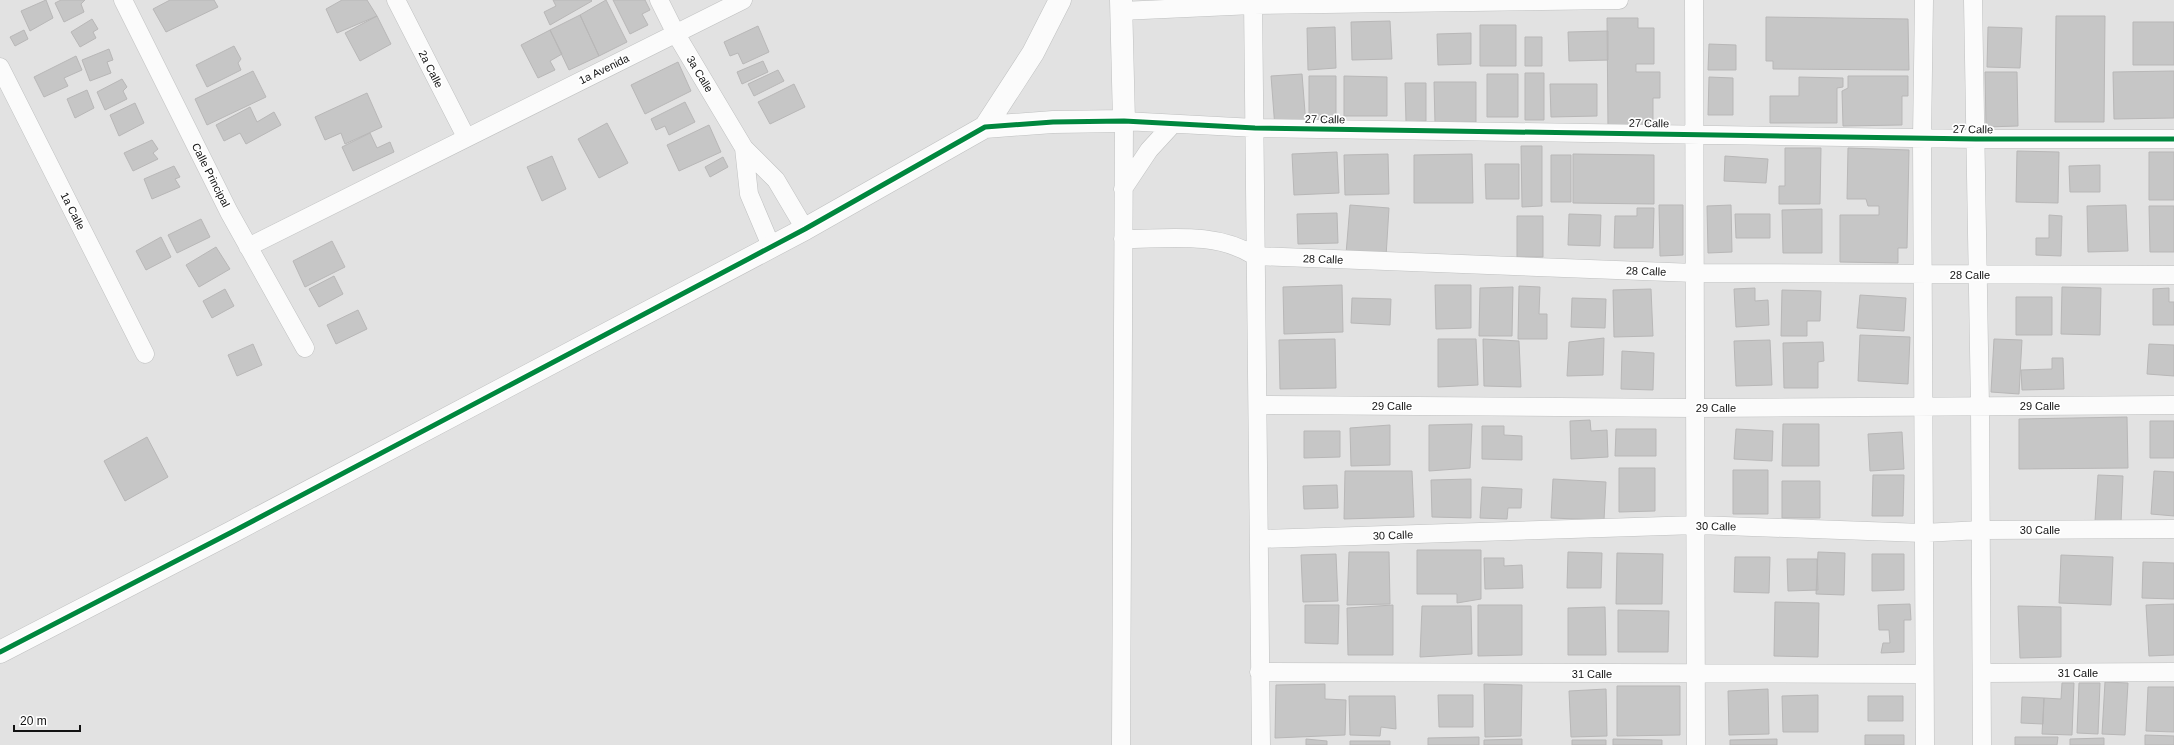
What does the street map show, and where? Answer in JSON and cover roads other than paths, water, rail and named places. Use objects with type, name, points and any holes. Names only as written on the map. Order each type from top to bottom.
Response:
[{"type":"street","name":"Calle Principal","points":[[123,0],[248,247],[305,348]]},
{"type":"street","name":"2a Calle","points":[[396,0],[466,137]]},
{"type":"street","name":"3a Calle","points":[[659,0],[676,34],[744,148],[776,180],[805,228]]},
{"type":"street","name":"1a Avenida","points":[[248,247],[743,0]]},
{"type":"street","points":[[985,126],[1033,54],[1060,0]]},
{"type":"street","points":[[1121,745],[1124,121],[1121,5],[1620,0]]},
{"type":"street","points":[[1694,0],[1695,408],[1697,526],[1696,745]]},
{"type":"street","points":[[1924,0],[1922,138],[1925,745]]},
{"type":"street","points":[[1973,0],[1980,407],[1982,745]]},
{"type":"street","points":[[1253,3],[1255,256],[1259,405],[1259,672],[1261,745]]},
{"type":"street","name":"1a Calle","points":[[0,67],[145,354]]},
{"type":"street","points":[[0,652],[232,532],[805,228],[985,126],[1047,122],[1124,121]]},
{"type":"street","name":"27 Calle","points":[[1124,121],[1172,125],[1255,128],[1976,139],[2174,139]]},
{"type":"street","points":[[1123,189],[1149,150],[1172,125]]},
{"type":"street","name":"3a Calle","points":[[744,148],[749,194],[771,246]]},
{"type":"street","name":"28 Calle","points":[[1123,239],[1185,237],[1224,242],[1242,247],[1255,256],[1695,273],[2174,275]]},
{"type":"street","name":"29 Calle","points":[[1259,405],[1695,408],[2174,405]]},
{"type":"street","name":"30 Calle","points":[[1259,539],[1697,526],[1923,533],[1981,530],[2174,529]]},
{"type":"street","name":"31 Calle","points":[[1259,672],[1924,674]]},
{"type":"street","name":"31 Calle","points":[[1982,673],[2174,672]]}]
